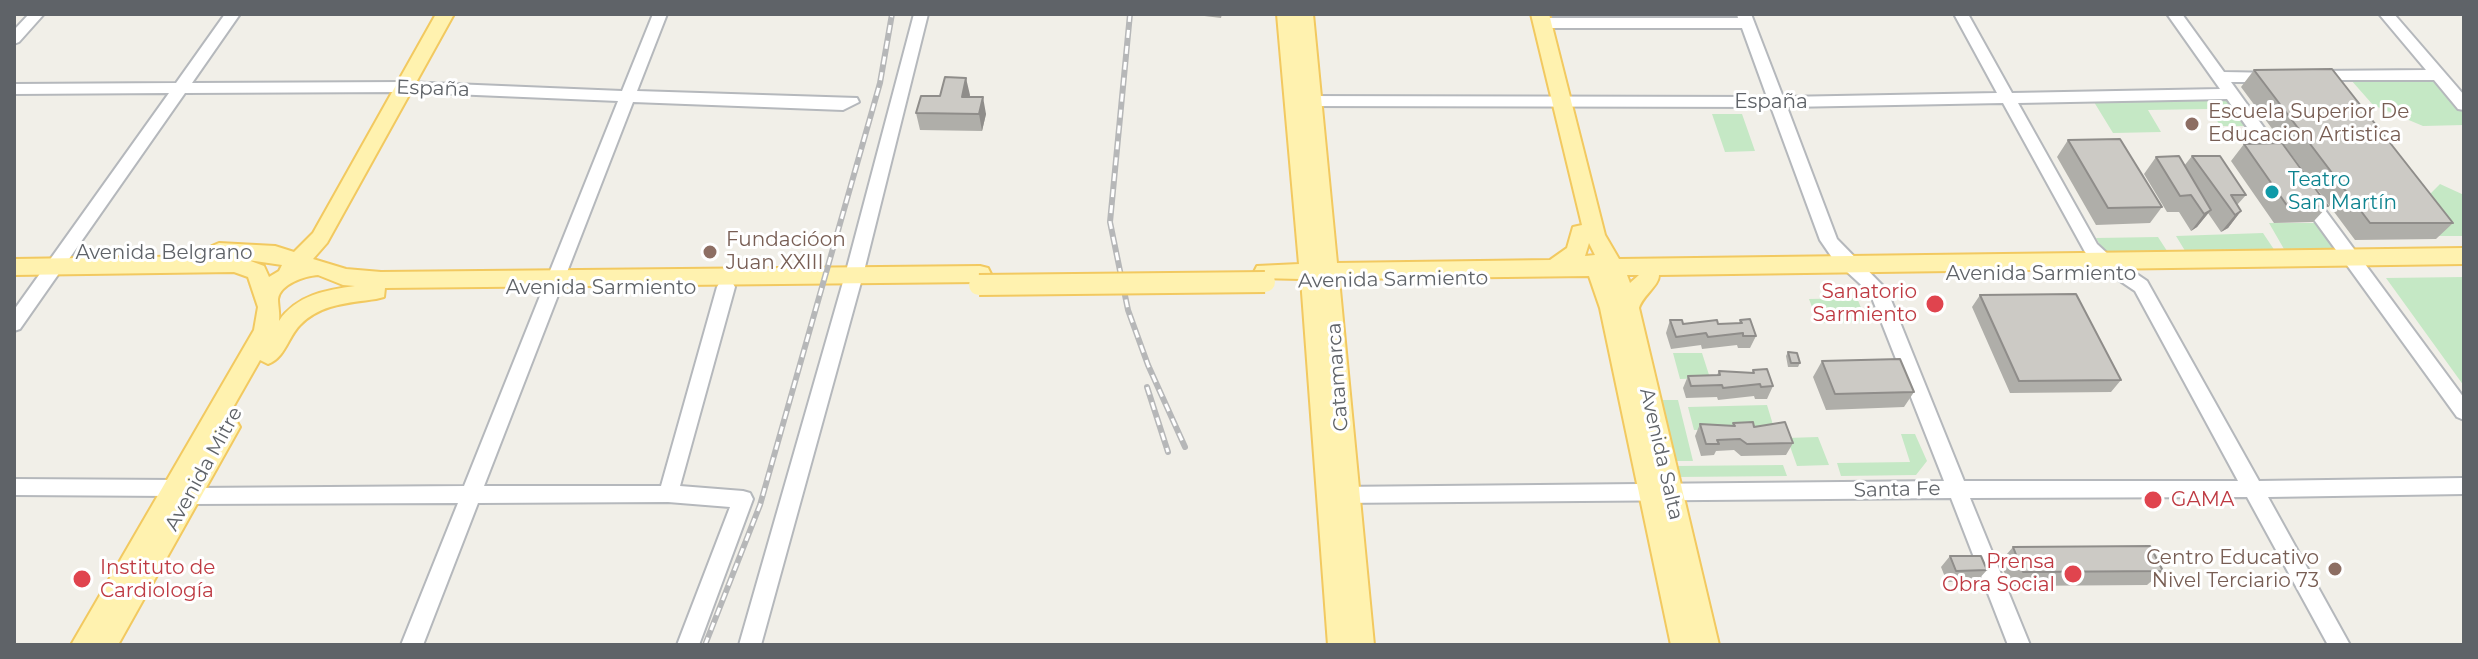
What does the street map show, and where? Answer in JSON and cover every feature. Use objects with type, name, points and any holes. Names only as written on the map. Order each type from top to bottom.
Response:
[{"type":"main road","points":[[269,301],[271,289],[299,268],[320,238],[445,14]]},
{"type":"main road","name":"Catamarca","points":[[1286,14],[1301,101],[1318,159],[1319,282],[1338,495],[1361,645]]},
{"type":"main road","name":"Catamarca","points":[[1304,14],[1301,101],[1307,246],[1319,282]]},
{"type":"main road","name":"Avenida Salta","points":[[1536,17],[1587,234],[1620,308],[1659,490],[1684,645]]},
{"type":"main road","points":[[1587,234],[1614,257],[1644,271],[1633,293],[1620,308],[1594,288],[1557,273],[1577,252],[1587,234]]},
{"type":"main road","points":[[275,254],[299,250],[320,238]]},
{"type":"main road","points":[[1271,277],[1297,265],[1305,256],[1307,246]]},
{"type":"main road","name":"Avenida Belgrano","points":[[14,254],[62,259],[236,264],[256,272],[269,301]]},
{"type":"main road","name":"Avenida Belgrano","points":[[14,267],[62,259],[275,254],[299,268],[333,273]]},
{"type":"main road","name":"Avenida Sarmiento","points":[[333,273],[381,280],[553,282],[1271,277],[1319,282],[1644,271],[2126,273],[2356,264],[2464,256]]},
{"type":"main road","name":"Avenida Sarmiento","points":[[1858,270],[2104,261],[2464,268]]},
{"type":"main road","points":[[318,302],[332,286],[333,273]]},
{"type":"main road","points":[[1271,277],[1304,290],[1319,282]]},
{"type":"main road","name":"Avenida Sarmiento","points":[[269,301],[284,312],[359,291],[553,282],[726,287],[852,281]]},
{"type":"main road","name":"Avenida Mitre","points":[[104,645],[270,321],[269,301]]},
{"type":"main road","name":"Avenida Mitre","points":[[84,645],[280,332],[292,319],[318,302]]},
{"type":"main road","name":"Avenida Salta","points":[[1659,490],[1706,645]]},
{"type":"main road","name":"Catamarca","points":[[1338,495],[1341,645]]},
{"type":"street","points":[[14,39],[37,14]]},
{"type":"street","points":[[14,324],[233,14]]},
{"type":"street","points":[[412,645],[660,14]]},
{"type":"street","points":[[750,645],[852,281],[921,14]]},
{"type":"street","points":[[1961,14],[2091,248],[2104,261],[2141,286],[2339,645]]},
{"type":"street","points":[[2174,14],[2464,412]]},
{"type":"street","points":[[2386,14],[2450,82],[2464,105]]},
{"type":"street","points":[[1536,17],[1746,18],[1829,240],[1878,290],[2019,645]]},
{"type":"street","points":[[2219,77],[2450,82]]},
{"type":"street","name":"España","points":[[14,89],[405,87],[843,105],[851,102]]},
{"type":"street","name":"España","points":[[1301,101],[1778,102],[2231,94]]},
{"type":"street","points":[[668,494],[726,287]]},
{"type":"street","name":"Santa Fe","points":[[1338,495],[1659,490],[2464,486]]},
{"type":"street","points":[[14,487],[468,497],[668,494],[743,499],[688,645]]},
{"type":"green space","points":[[2351,80],[2435,80],[2464,114],[2464,125],[2423,126],[2373,105]]},
{"type":"green space","points":[[2230,99],[2249,126],[2221,126],[2208,109],[2148,110],[2161,132],[2113,133],[2094,102]]},
{"type":"green space","points":[[1712,114],[1742,114],[1755,151],[1725,152]]},
{"type":"green space","points":[[2440,184],[2464,195],[2464,236],[2438,236],[2430,194]]},
{"type":"green space","points":[[2269,223],[2320,223],[2351,258],[2288,256]]},
{"type":"green space","points":[[2263,233],[2275,251],[2187,254],[2176,236]]},
{"type":"green space","points":[[2158,237],[2169,254],[2106,255],[2096,238]]},
{"type":"green space","points":[[2464,277],[2464,386],[2386,278]]},
{"type":"green space","points":[[1857,298],[1867,322],[1818,323],[1809,299]]},
{"type":"green space","points":[[1673,353],[1702,353],[1710,378],[1680,379]]},
{"type":"green space","points":[[1661,400],[1678,400],[1693,461],[1675,461]]},
{"type":"green space","points":[[1767,405],[1774,428],[1694,430],[1688,407]]},
{"type":"green space","points":[[1901,434],[1915,434],[1927,461],[1916,475],[1841,476],[1837,463],[1910,462]]},
{"type":"green space","points":[[1818,437],[1829,465],[1797,466],[1787,438]]},
{"type":"green space","points":[[1783,465],[1787,476],[1677,477],[1675,466]]},
{"type":"building","points":[[2332,69],[2453,223],[2370,223],[2254,70]]},
{"type":"building","points":[[945,77],[966,78],[962,97],[983,97],[979,114],[916,113],[921,96],[940,96]]},
{"type":"building","points":[[2120,139],[2162,207],[2108,208],[2068,140]]},
{"type":"building","points":[[2282,143],[2328,206],[2288,207],[2244,144]]},
{"type":"building","points":[[2179,156],[2211,210],[2204,214],[2191,195],[2180,196],[2156,157]]},
{"type":"building","points":[[2192,156],[2220,156],[2246,195],[2231,195],[2241,211],[2235,215]]},
{"type":"building","points":[[2076,294],[2121,380],[2019,381],[1980,295]]},
{"type":"building","points":[[1750,319],[1756,336],[1743,336],[1743,333],[1708,337],[1706,333],[1676,337],[1670,320],[1682,320],[1683,324],[1717,320],[1718,324],[1742,323],[1740,320]]},
{"type":"building","points":[[1788,352],[1797,353],[1800,363],[1791,363]]},
{"type":"building","points":[[1900,359],[1914,392],[1835,394],[1822,361]]},
{"type":"building","points":[[1767,369],[1773,386],[1691,386],[1688,376],[1720,375],[1719,371],[1754,373],[1753,370]]},
{"type":"building","points":[[1753,422],[1754,427],[1785,422],[1793,443],[1747,444],[1740,439],[1706,444],[1700,424],[1735,426],[1733,423]]},
{"type":"building","points":[[2150,546],[2163,571],[2023,572],[2013,547]]},
{"type":"building","points":[[1950,556],[1981,556],[1987,570],[1956,571]]},
{"type":"railway","points":[[705,645],[760,505],[880,83],[892,14]]},
{"type":"railway","points":[[1130,14],[1110,222],[1128,310],[1148,365],[1185,447]]},
{"type":"railway","points":[[1147,387],[1168,452]]},
{"type":"place","name":"Escuela Superior De Educacion Artistica","points":[[2192,124]]},
{"type":"place","name":"Teatro San Martín","points":[[2272,192]]},
{"type":"place","name":"Fundacióon Juan XXIII","points":[[710,252]]},
{"type":"place","name":"Sanatorio Sarmiento","points":[[1935,304]]},
{"type":"place","name":"GAMA","points":[[2153,500]]},
{"type":"place","name":"Centro Educativo Nivel Terciario 73","points":[[2335,569]]},
{"type":"place","name":"Prensa Obra Social","points":[[2073,574]]},
{"type":"place","name":"Instituto de Cardiología","points":[[82,579]]}]
